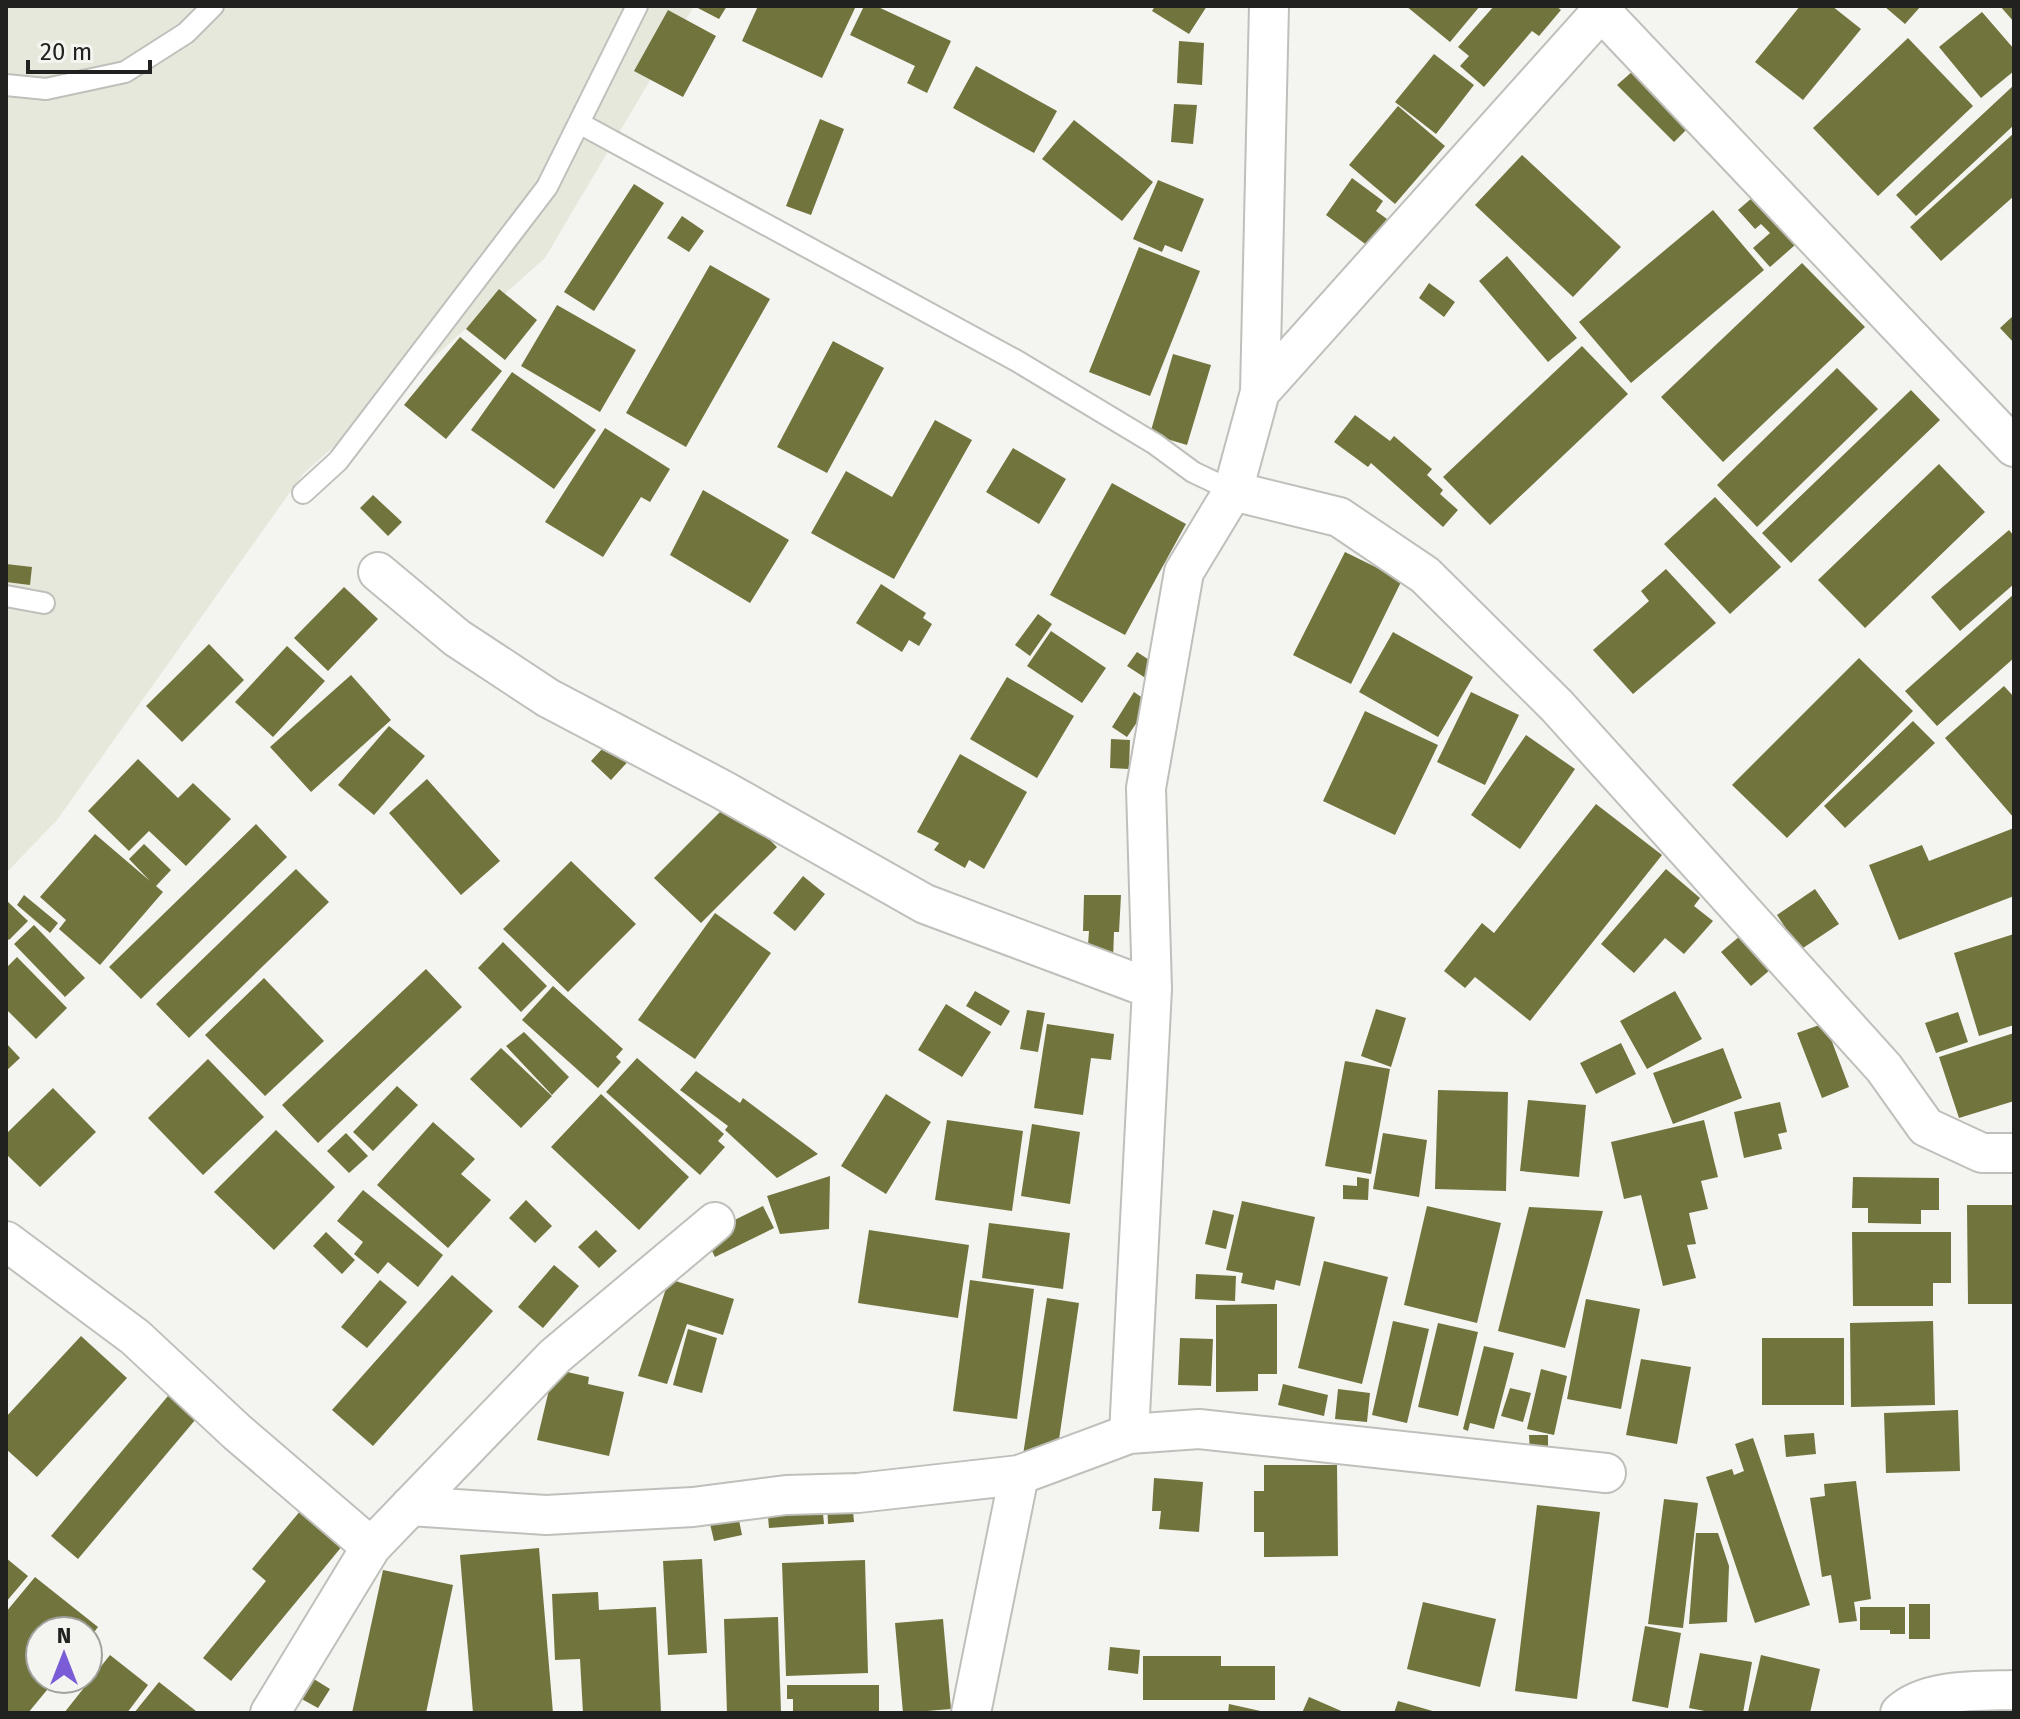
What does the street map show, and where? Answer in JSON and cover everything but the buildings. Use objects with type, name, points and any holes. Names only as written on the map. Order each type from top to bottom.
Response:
[{"type":"street","points":[[1129,1434],[1152,989],[1146,788],[1184,572],[1233,491],[1260,392],[1269,6]]},
{"type":"street","points":[[1260,392],[1603,9],[2014,447]]},
{"type":"street","points":[[1233,491],[1339,517],[1425,575],[1568,718],[1884,1068],[1926,1127],[1982,1153],[2014,1153]]},
{"type":"street","points":[[378,572],[457,638],[548,698],[723,790],[925,904],[1152,989]]},
{"type":"street","points":[[270,1713],[371,1547],[555,1356],[715,1222]]},
{"type":"street","points":[[6,1241],[135,1337],[237,1432],[371,1547]]},
{"type":"street","points":[[410,1506],[546,1515],[693,1507],[786,1495],[858,1493],[1019,1475],[1129,1434],[1199,1429],[1606,1473]]},
{"type":"street","points":[[971,1713],[1019,1475]]},
{"type":"street","points":[[1900,1713],[1911,1702],[1966,1691],[2014,1690]]},
{"type":"lane","points":[[6,85],[46,89],[125,72],[186,33],[213,6]]},
{"type":"lane","points":[[303,493],[338,461],[547,187],[637,6]]},
{"type":"lane","points":[[579,123],[1017,361],[1155,444],[1193,472],[1233,491]]},
{"type":"lane","points":[[6,596],[44,603]]},
{"type":"shaded area","points":[[6,6],[694,6],[545,258],[303,474],[57,820],[6,873]]}]
